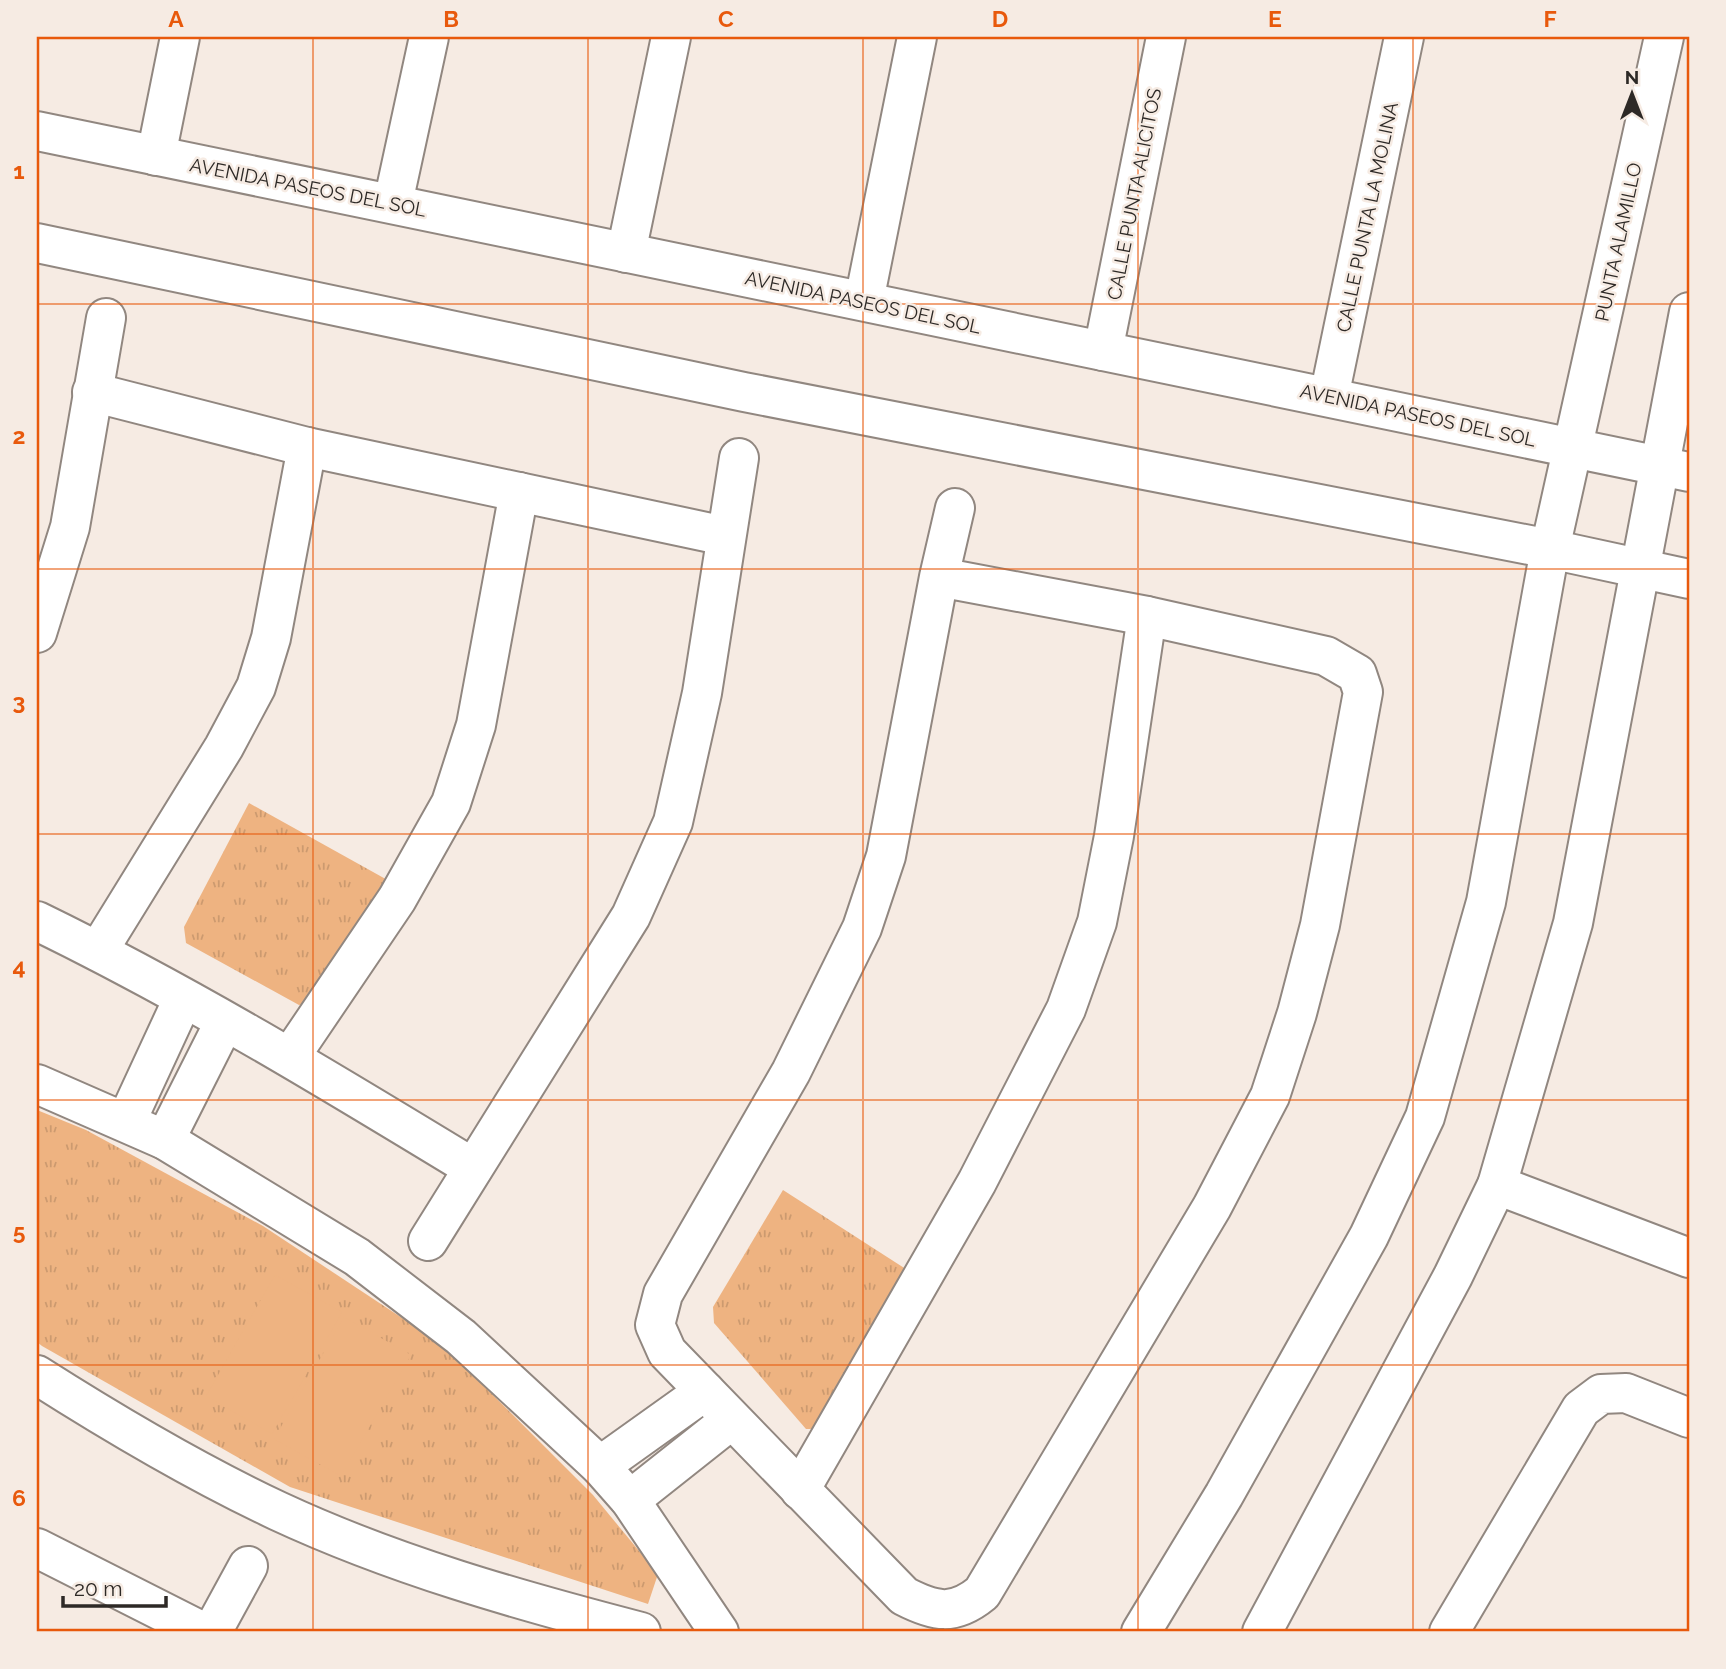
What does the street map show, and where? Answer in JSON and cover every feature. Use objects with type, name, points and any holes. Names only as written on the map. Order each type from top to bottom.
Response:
[{"type":"street","points":[[156,156],[180,37]]},
{"type":"street","points":[[393,203],[429,37]]},
{"type":"street","points":[[626,253],[671,37]]},
{"type":"street","points":[[864,302],[917,37]]},
{"type":"street","name":"CALLE PUNTA ALICITOS","points":[[1103,351],[1166,37]]},
{"type":"street","name":"CALLE PUNTA LA MOLINA","points":[[1329,397],[1404,37]]},
{"type":"street","name":"PUNTA ALAMILLO","points":[[1141,1632],[1224,1495],[1369,1236],[1424,1117],[1486,902],[1550,549],[1664,37]]},
{"type":"street","name":"AVENIDA PASEOS DEL SOL","points":[[37,131],[1674,469]]},
{"type":"street","points":[[37,243],[744,392],[1550,549],[1689,579]]},
{"type":"street","points":[[1262,1632],[1440,1300],[1497,1185],[1573,923],[1640,568],[1674,469],[1689,312]]},
{"type":"street","points":[[37,633],[70,527],[106,318]]},
{"type":"street","points":[[92,392],[307,447],[725,536]]},
{"type":"street","points":[[98,951],[224,747],[256,687],[271,638],[307,447]]},
{"type":"street","points":[[428,1241],[631,916],[673,822],[702,693],[739,458]]},
{"type":"street","points":[[290,1057],[397,899],[451,803],[476,725],[519,492]]},
{"type":"street","points":[[939,577],[1147,616],[1326,656],[1357,674],[1363,692],[1320,925],[1297,1013],[1270,1096],[1212,1207],[982,1593],[965,1607],[946,1609],[925,1607],[904,1596],[667,1352],[655,1325],[657,1308],[663,1294],[791,1072],[862,928],[886,856],[939,577],[955,509]]},
{"type":"street","points":[[800,1490],[977,1182],[1066,1009],[1097,922],[1114,836],[1147,616]]},
{"type":"street","points":[[37,921],[98,951],[224,1023],[290,1057],[473,1168]]},
{"type":"street","points":[[126,1122],[183,999]]},
{"type":"street","points":[[165,1140],[224,1023]]},
{"type":"street","points":[[37,1084],[165,1140],[357,1257],[461,1337],[600,1466],[630,1500],[719,1632]]},
{"type":"street","points":[[1497,1185],[1689,1258]]},
{"type":"street","points":[[37,1375],[109,1421],[278,1511],[441,1575],[541,1619],[617,1629]]},
{"type":"street","points":[[600,1466],[705,1391]]},
{"type":"street","points":[[1449,1632],[1581,1409],[1601,1394],[1626,1393],[1689,1418]]},
{"type":"street","points":[[630,1500],[731,1420]]},
{"type":"street","points":[[37,1548],[203,1632]]},
{"type":"street","points":[[212,1632],[248,1566]]},
{"type":"green space","points":[[249,803],[391,882],[317,1001],[299,1005],[186,943],[184,927]]},
{"type":"green space","points":[[37,1110],[86,1130],[263,1226],[443,1345],[593,1495],[658,1574],[648,1604],[290,1487],[37,1342]]},
{"type":"green space","points":[[783,1190],[912,1273],[819,1429],[806,1429],[714,1323],[713,1307]]},
{"type":"green space","points":[[275,1275],[342,1312],[272,1434],[206,1396]]},
{"type":"green space","points":[[344,1317],[411,1355],[341,1476],[274,1439]]}]
